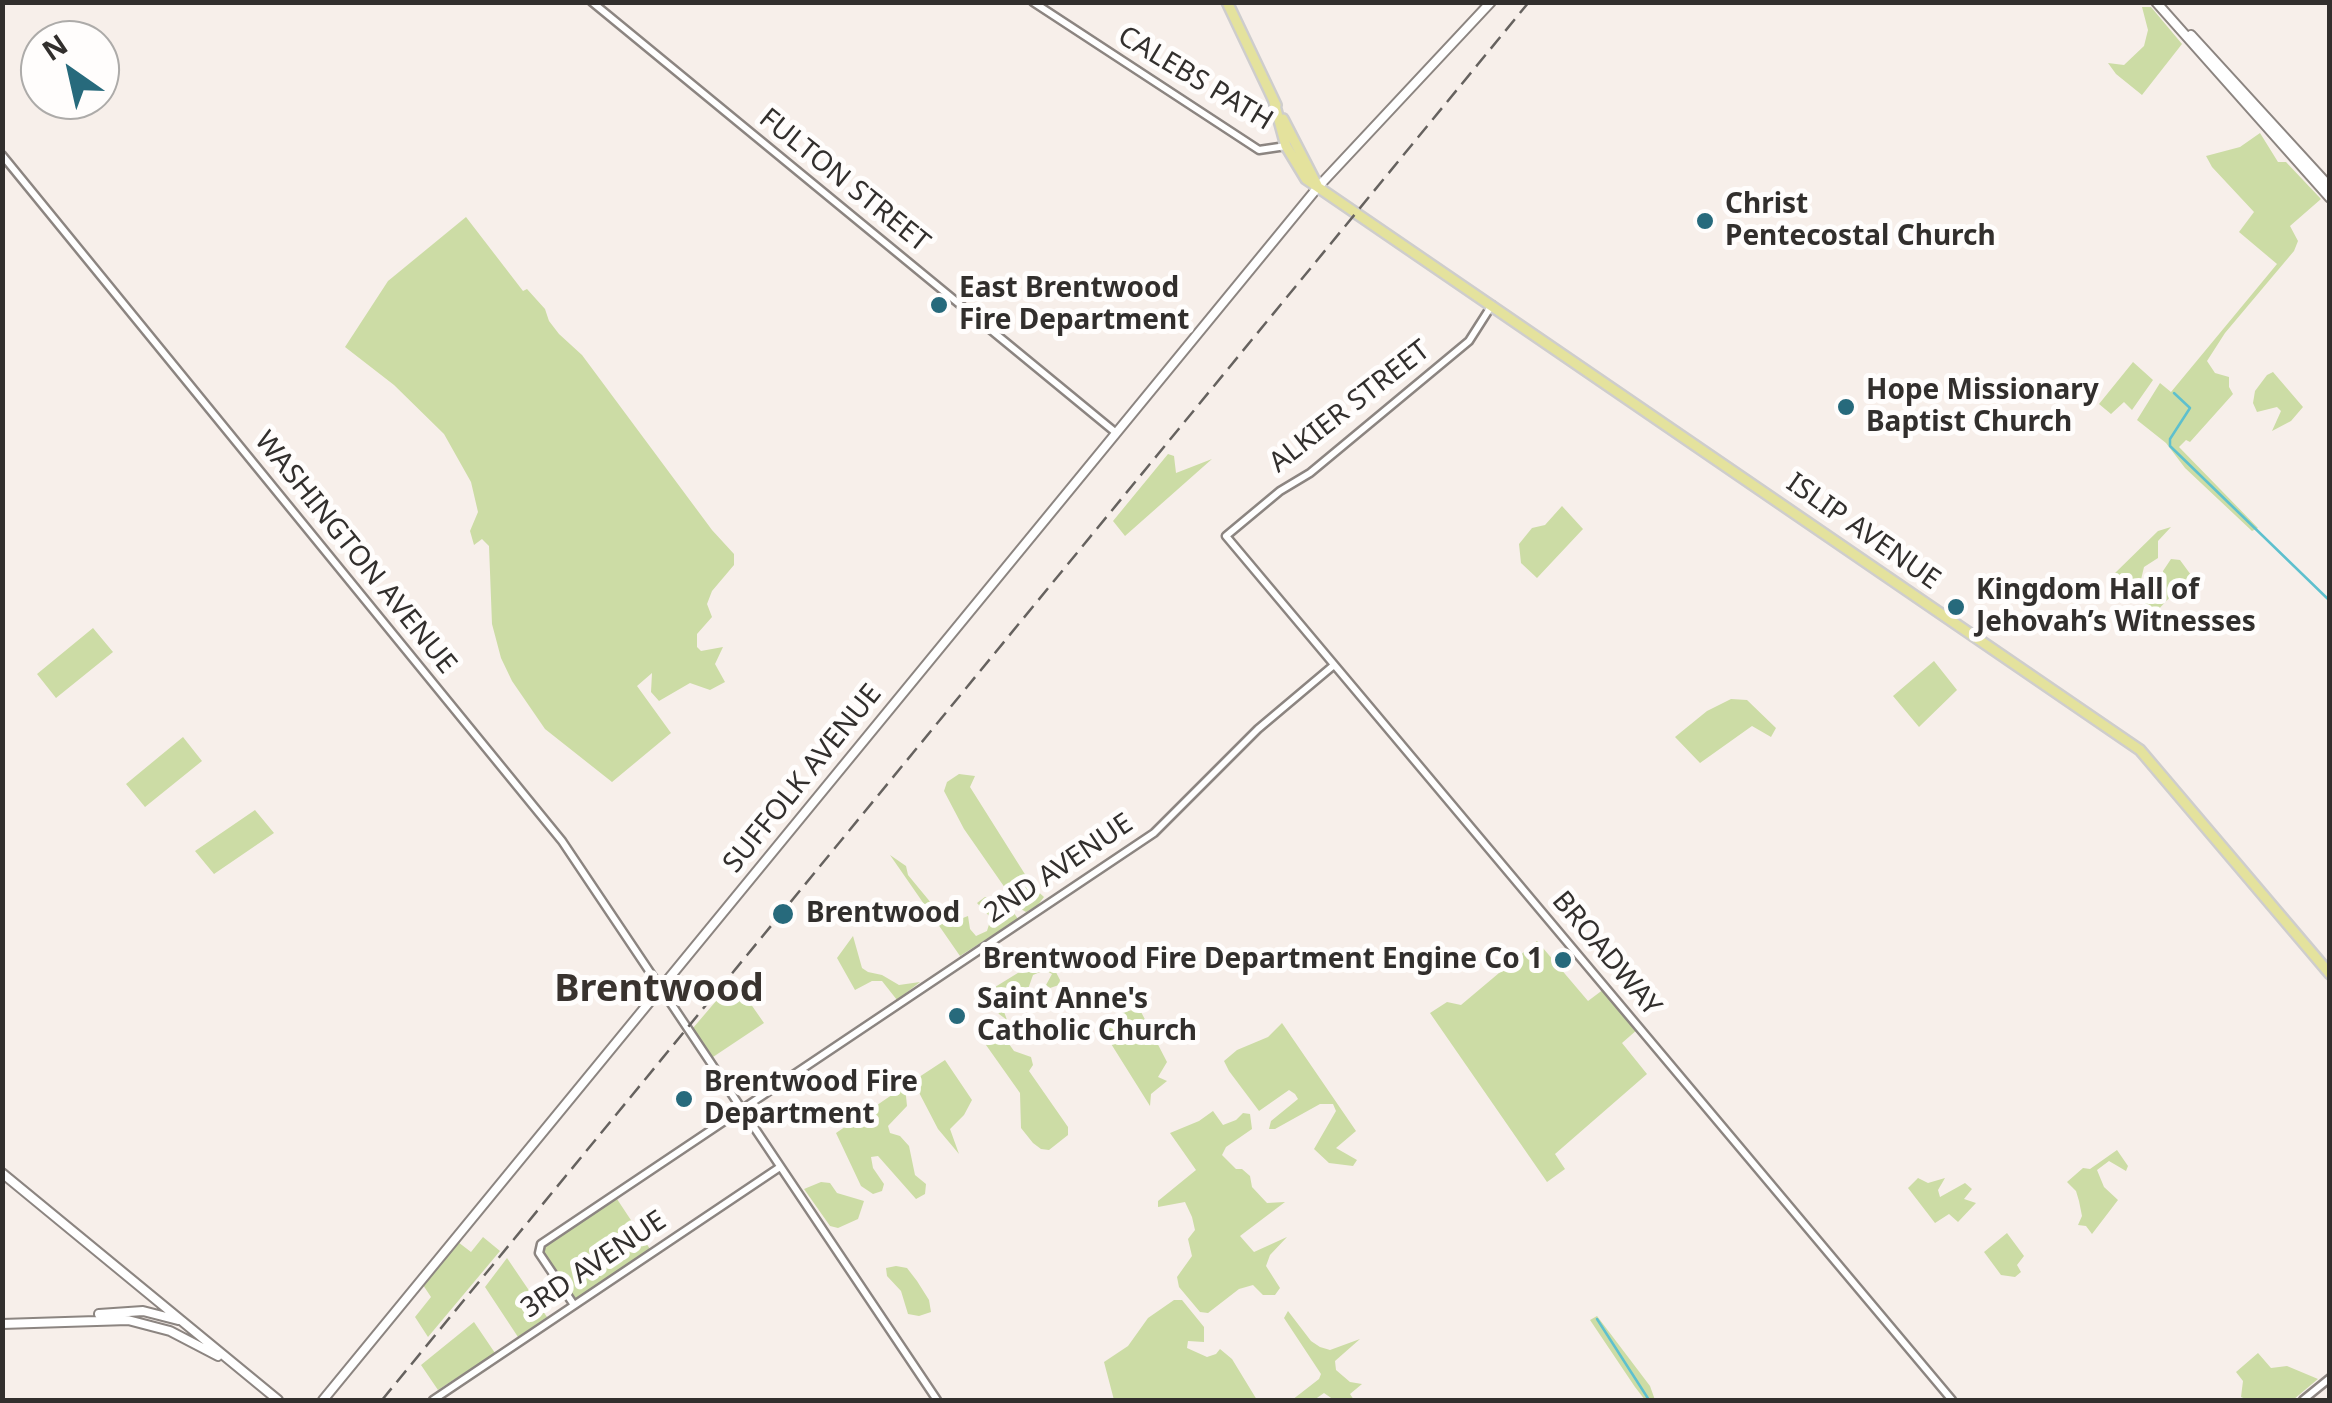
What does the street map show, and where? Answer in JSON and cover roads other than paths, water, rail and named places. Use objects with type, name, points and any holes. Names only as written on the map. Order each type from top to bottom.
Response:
[{"type":"main road","points":[[1227,2],[1318,187]]},
{"type":"main road","name":"SUFFOLK AVENUE","points":[[323,1400],[1318,187],[1490,2]]},
{"type":"main road","points":[[2158,2],[2330,186]]},
{"type":"main road","points":[[2158,2],[2330,198]]},
{"type":"main road","points":[[1274,102],[1286,146],[1306,179],[1318,187]]},
{"type":"main road","points":[[1286,146],[1300,154]]},
{"type":"main road","name":"ISLIP AVENUE","points":[[1318,187],[2140,750],[2330,974]]},
{"type":"main road","points":[[2,1173],[278,1400]]},
{"type":"main road","points":[[143,1311],[154,1298]]},
{"type":"main road","points":[[154,1298],[170,1330]]},
{"type":"main road","points":[[45,1322],[143,1311],[163,1314],[193,1329]]},
{"type":"main road","points":[[2,1324],[128,1320],[170,1330],[242,1372]]},
{"type":"street","name":"FULTON STREET","points":[[592,2],[1115,432]]},
{"type":"street","name":"CALEBS PATH","points":[[1033,2],[1260,150],[1286,146]]},
{"type":"street","name":"WASHINGTON AVENUE","points":[[2,156],[562,841],[938,1400]]},
{"type":"street","name":"ALKIER STREET","points":[[1226,536],[1469,341],[1492,305]]},
{"type":"street","name":"BROADWAY","points":[[1226,536],[1952,1400]]},
{"type":"street","name":"2ND AVENUE","points":[[574,1305],[538,1248],[1154,833],[1258,729],[1334,666]]},
{"type":"street","name":"3RD AVENUE","points":[[433,1400],[780,1167]]},
{"type":"street","points":[[2303,1400],[2330,1378]]},
{"type":"waterway","points":[[2174,393],[2190,408],[2170,439],[2170,446],[2330,601]]},
{"type":"waterway","points":[[1597,1319],[1649,1400]]},
{"type":"railway","points":[[382,1400],[1529,2]]},
{"type":"place","name":"Christ Pentecostal Church","points":[[1705,221]]},
{"type":"place","name":"East Brentwood Fire Department","points":[[939,305]]},
{"type":"place","name":"Hope Missionary Baptist Church","points":[[1846,407]]},
{"type":"place","name":"Kingdom Hall of Jehovah’s Witnesses","points":[[1956,607]]},
{"type":"place","name":"Brentwood","points":[[783,914]]},
{"type":"place","name":"Brentwood Fire Department Engine Co 1","points":[[1563,960]]},
{"type":"place","name":"Saint Anne's Catholic Church","points":[[957,1016]]},
{"type":"place","name":"Brentwood Fire Department","points":[[684,1099]]},
{"type":"district","name":"Brentwood","points":[[659,990]]}]
